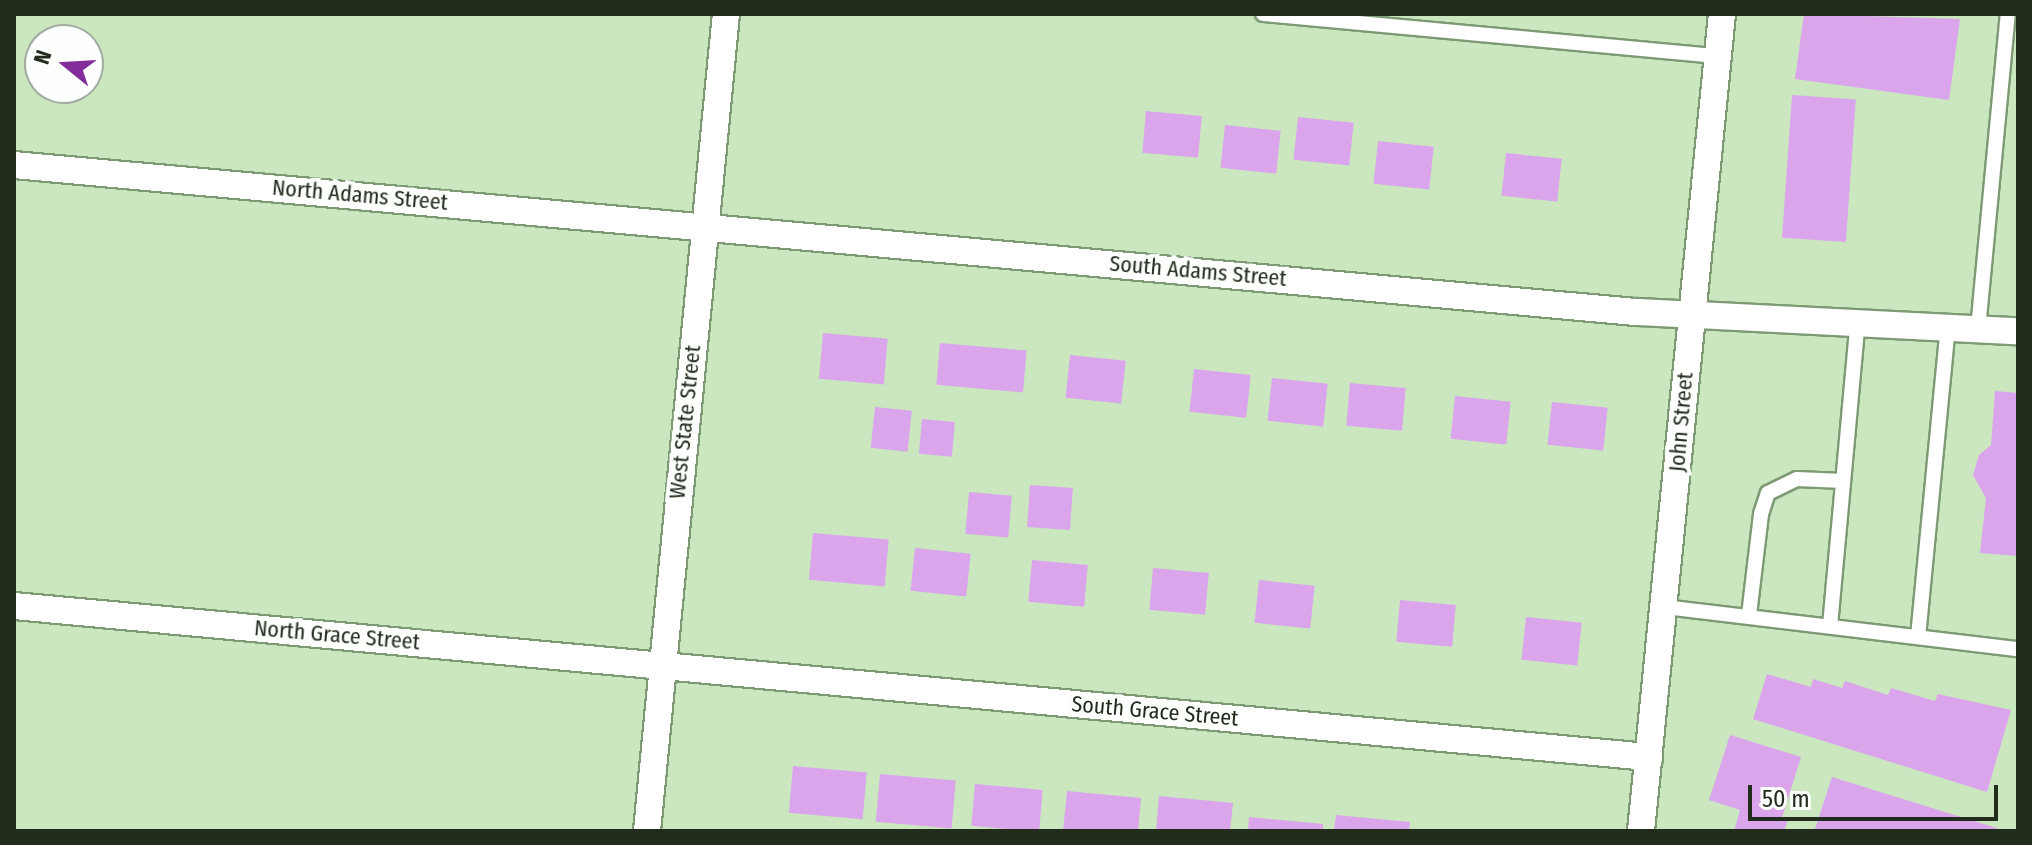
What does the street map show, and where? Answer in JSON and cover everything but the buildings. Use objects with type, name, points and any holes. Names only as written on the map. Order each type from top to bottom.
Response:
[{"type":"street","name":"West State Street","points":[[647,831],[726,14]]},
{"type":"street","name":"John Street","points":[[1641,831],[1722,14]]},
{"type":"street","name":"North Adams Street","points":[[14,165],[705,226]]},
{"type":"street","name":"South Adams Street","points":[[705,226],[1691,313],[2018,331]]},
{"type":"street","name":"North Grace Street","points":[[14,606],[661,665]]},
{"type":"street","name":"South Grace Street","points":[[661,665],[1649,757]]},
{"type":"lane","points":[[1263,14],[1368,19],[1718,56]]},
{"type":"lane","points":[[1978,329],[2008,14]]},
{"type":"lane","points":[[1830,626],[1858,321]]},
{"type":"lane","points":[[1918,637],[1948,327]]},
{"type":"lane","points":[[1749,615],[1761,514],[1768,493],[1797,479],[1843,481]]},
{"type":"lane","points":[[1664,607],[2018,649]]}]
